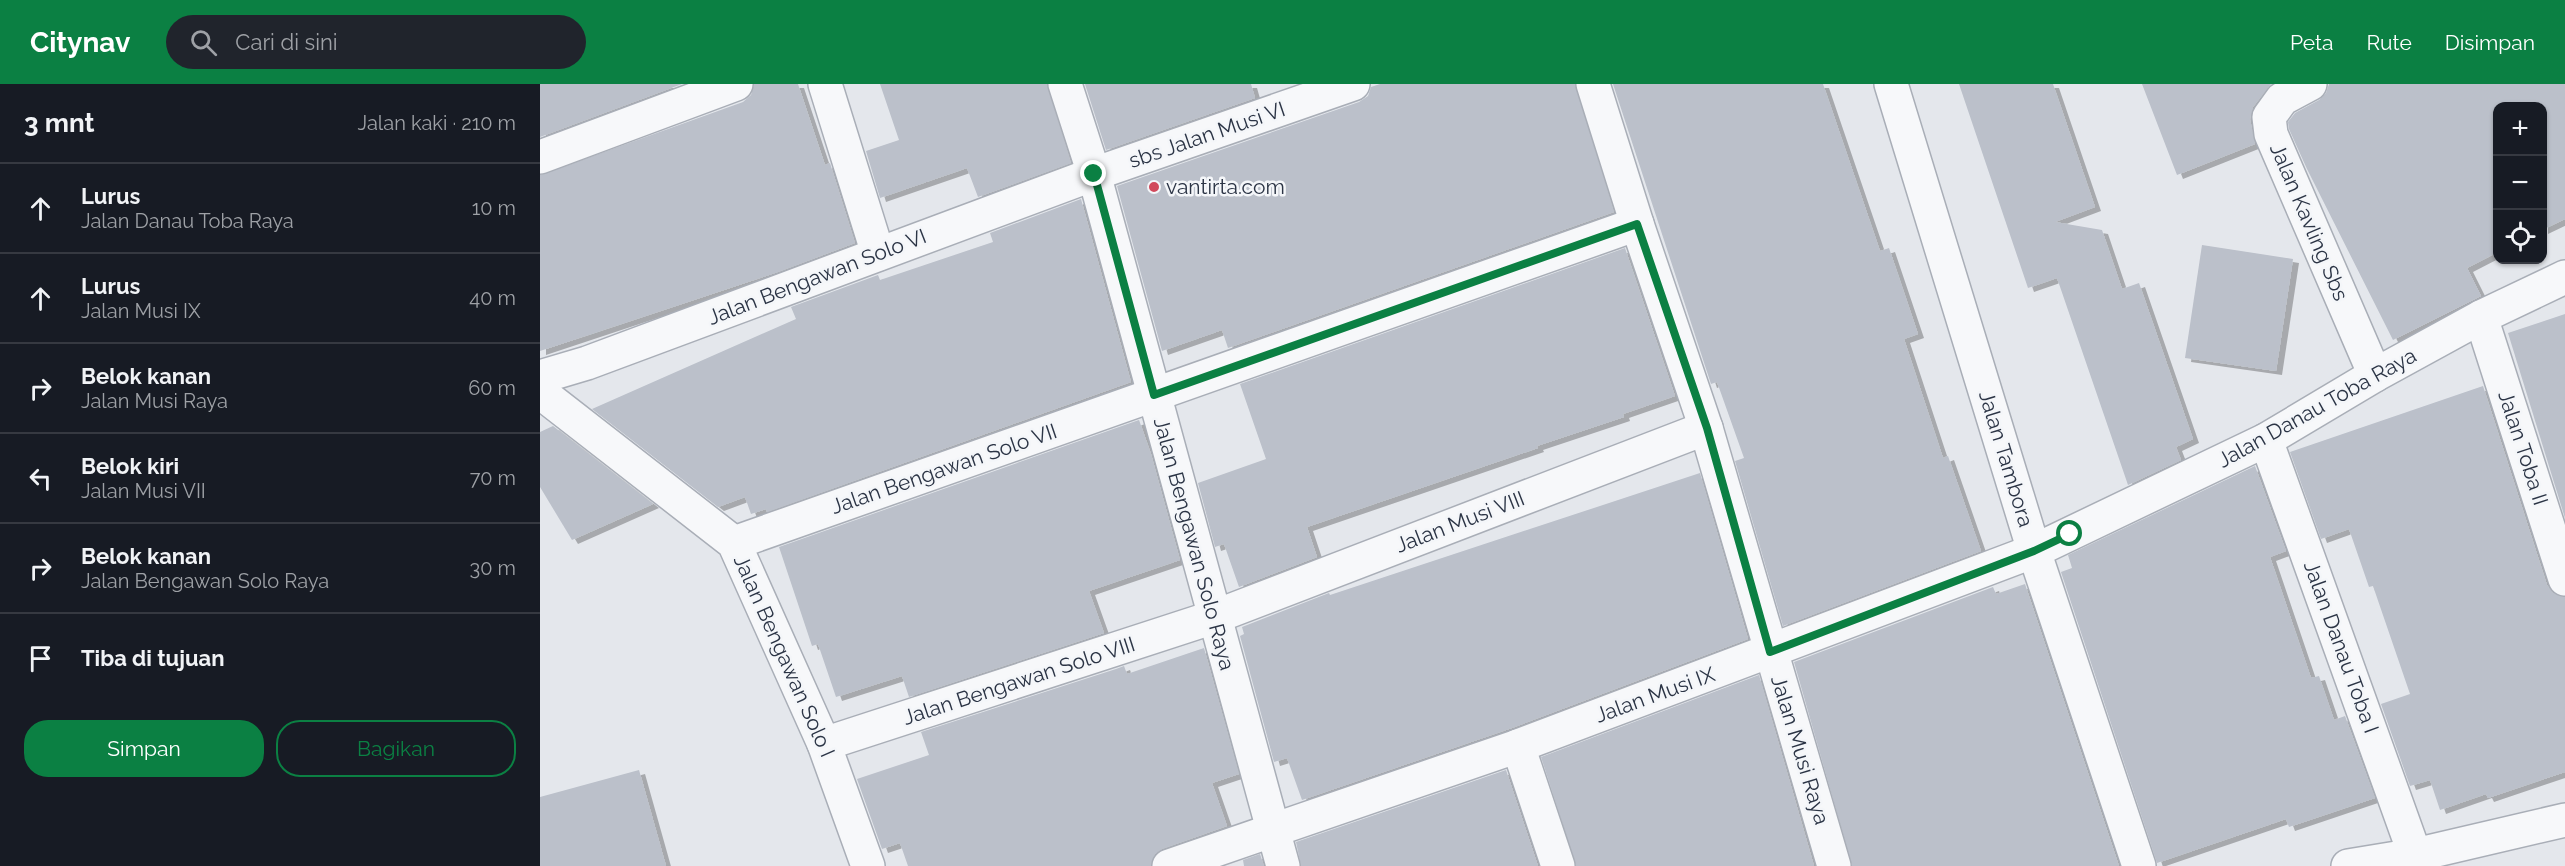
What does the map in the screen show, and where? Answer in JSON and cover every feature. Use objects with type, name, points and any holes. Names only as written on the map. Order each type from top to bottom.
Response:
[{"type":"street","points":[[540,158],[736,84]]},
{"type":"street","points":[[825,84],[878,254]]},
{"type":"street","name":"Jalan Bengawan Solo Raya","points":[[1065,84],[1094,174],[1283,866]]},
{"type":"street","name":"sbs Jalan Musi VI","points":[[1094,174],[1353,84]]},
{"type":"street","name":"Jalan Musi Raya","points":[[1593,84],[1637,224],[1707,428],[1770,652],[1834,866]]},
{"type":"street","name":"Jalan Tambora","points":[[1891,84],[2034,551],[2139,866]]},
{"type":"street","name":"Jalan Kavling Sbs","points":[[2310,84],[2282,99],[2269,117],[2271,134],[2375,375]]},
{"type":"street","name":"Jalan Bengawan Solo VI","points":[[542,394],[587,363],[1094,174]]},
{"type":"street","name":"Jalan Bengawan Solo VII","points":[[734,543],[1637,224]]},
{"type":"street","name":"Jalan Danau Toba Raya","points":[[2034,551],[2266,440],[2375,375],[2481,317],[2565,277]]},
{"type":"street","name":"Jalan Toba II","points":[[2481,317],[2565,579]]},
{"type":"street","name":"Jalan Bengawan Solo I","points":[[542,394],[734,543],[824,744],[868,866]]},
{"type":"street","name":"Jalan Musi VIII","points":[[1214,617],[1707,428]]},
{"type":"street","name":"Jalan Danau Toba I","points":[[2266,440],[2415,855]]},
{"type":"street","name":"Jalan Musi IX","points":[[1169,866],[1518,746],[2034,551]]},
{"type":"street","name":"Jalan Bengawan Solo VIII","points":[[824,744],[1214,617]]},
{"type":"street","points":[[1518,746],[1558,866]]},
{"type":"street","points":[[2348,866],[2415,855],[2565,820]]},
{"type":"building","points":[[540,84],[682,84],[540,137]]},
{"type":"building","points":[[754,84],[798,84],[825,165],[830,163],[855,243],[778,272],[540,351],[540,175],[743,102],[751,95]]},
{"type":"building","points":[[880,84],[1047,84],[1071,163],[978,197],[967,168],[880,198],[866,151],[899,140]]},
{"type":"building","points":[[1085,84],[1251,84],[1255,98],[1106,150]]},
{"type":"building","points":[[1380,84],[1575,84],[1614,212],[1228,348],[1222,330],[1162,351],[1117,186],[1359,102],[1368,96],[1371,87]]},
{"type":"building","points":[[1613,84],[1823,84],[1880,251],[1889,248],[1918,334],[1904,339],[1943,458],[1948,456],[1981,551],[1783,626],[1735,461],[1744,458],[1717,382],[1711,384]]},
{"type":"building","points":[[1959,84],[2053,84],[2095,207],[2055,222],[2102,230],[2122,289],[2139,283],[2193,439],[2176,447],[2181,460],[2128,485],[2057,278],[2028,288]]},
{"type":"building","points":[[2142,84],[2271,84],[2253,107],[2250,119],[2255,144],[2177,175]]},
{"type":"building","points":[[2329,84],[2565,84],[2565,219],[2547,228],[2547,102],[2493,102],[2493,255],[2467,268],[2481,296],[2393,340],[2289,129],[2288,122],[2295,113],[2319,100],[2326,93]]},
{"type":"building","points":[[1081,199],[1131,382],[767,512],[766,509],[751,514],[745,497],[718,507],[592,409],[796,319],[791,307],[878,275],[880,280],[993,242],[990,233]]},
{"type":"building","points":[[2202,245],[2293,259],[2276,371],[2185,358]]},
{"type":"building","points":[[1625,248],[1675,396],[1623,414],[1624,417],[1537,446],[1538,448],[1307,527],[1317,557],[1239,587],[1224,544],[1215,547],[1198,483],[1266,459],[1240,384]]},
{"type":"building","points":[[2565,314],[2565,518],[2508,333]]},
{"type":"building","points":[[2483,386],[2547,585],[2553,593],[2565,597],[2565,772],[2488,798],[2486,794],[2440,810],[2430,780],[2410,786],[2381,704],[2410,694],[2373,586],[2369,587],[2349,529],[2321,539],[2290,452]]},
{"type":"building","points":[[1139,420],[1151,454],[1180,560],[1089,591],[1104,633],[909,697],[902,676],[836,697],[818,644],[812,646],[779,547]]},
{"type":"building","points":[[553,426],[653,504],[572,540],[540,487],[540,432]]},
{"type":"building","points":[[2255,466],[2286,551],[2270,557],[2311,678],[2319,676],[2334,720],[2345,716],[2375,798],[2289,827],[2286,819],[2157,863],[2061,572],[2072,568],[2068,555]]},
{"type":"building","points":[[1700,473],[1748,639],[1512,728],[1302,800],[1287,758],[1274,762],[1240,636],[1244,634],[1242,627],[1329,593],[1330,595]]},
{"type":"building","points":[[2025,584],[2119,866],[1852,866],[1794,662],[1993,587],[1996,594]]},
{"type":"building","points":[[1204,648],[1239,774],[1212,783],[1227,826],[1162,849],[1155,854],[1151,866],[908,866],[900,843],[882,849],[857,779],[929,755],[921,732],[1124,666],[1127,674]]},
{"type":"building","points":[[1759,675],[1814,866],[1576,866],[1541,757]]},
{"type":"building","points":[[639,770],[666,866],[540,866],[540,797]]},
{"type":"building","points":[[1506,770],[1538,866],[1301,866],[1296,842]]},
{"type":"building","points":[[1260,854],[1264,866],[1244,866],[1243,860]]},
{"type":"place","name":"vantirta.com","points":[[1154,187]]},
{"type":"route","points":[[1094,174],[1154,395],[1637,224],[1707,428],[1770,652],[2034,551],[2070,534]]}]
